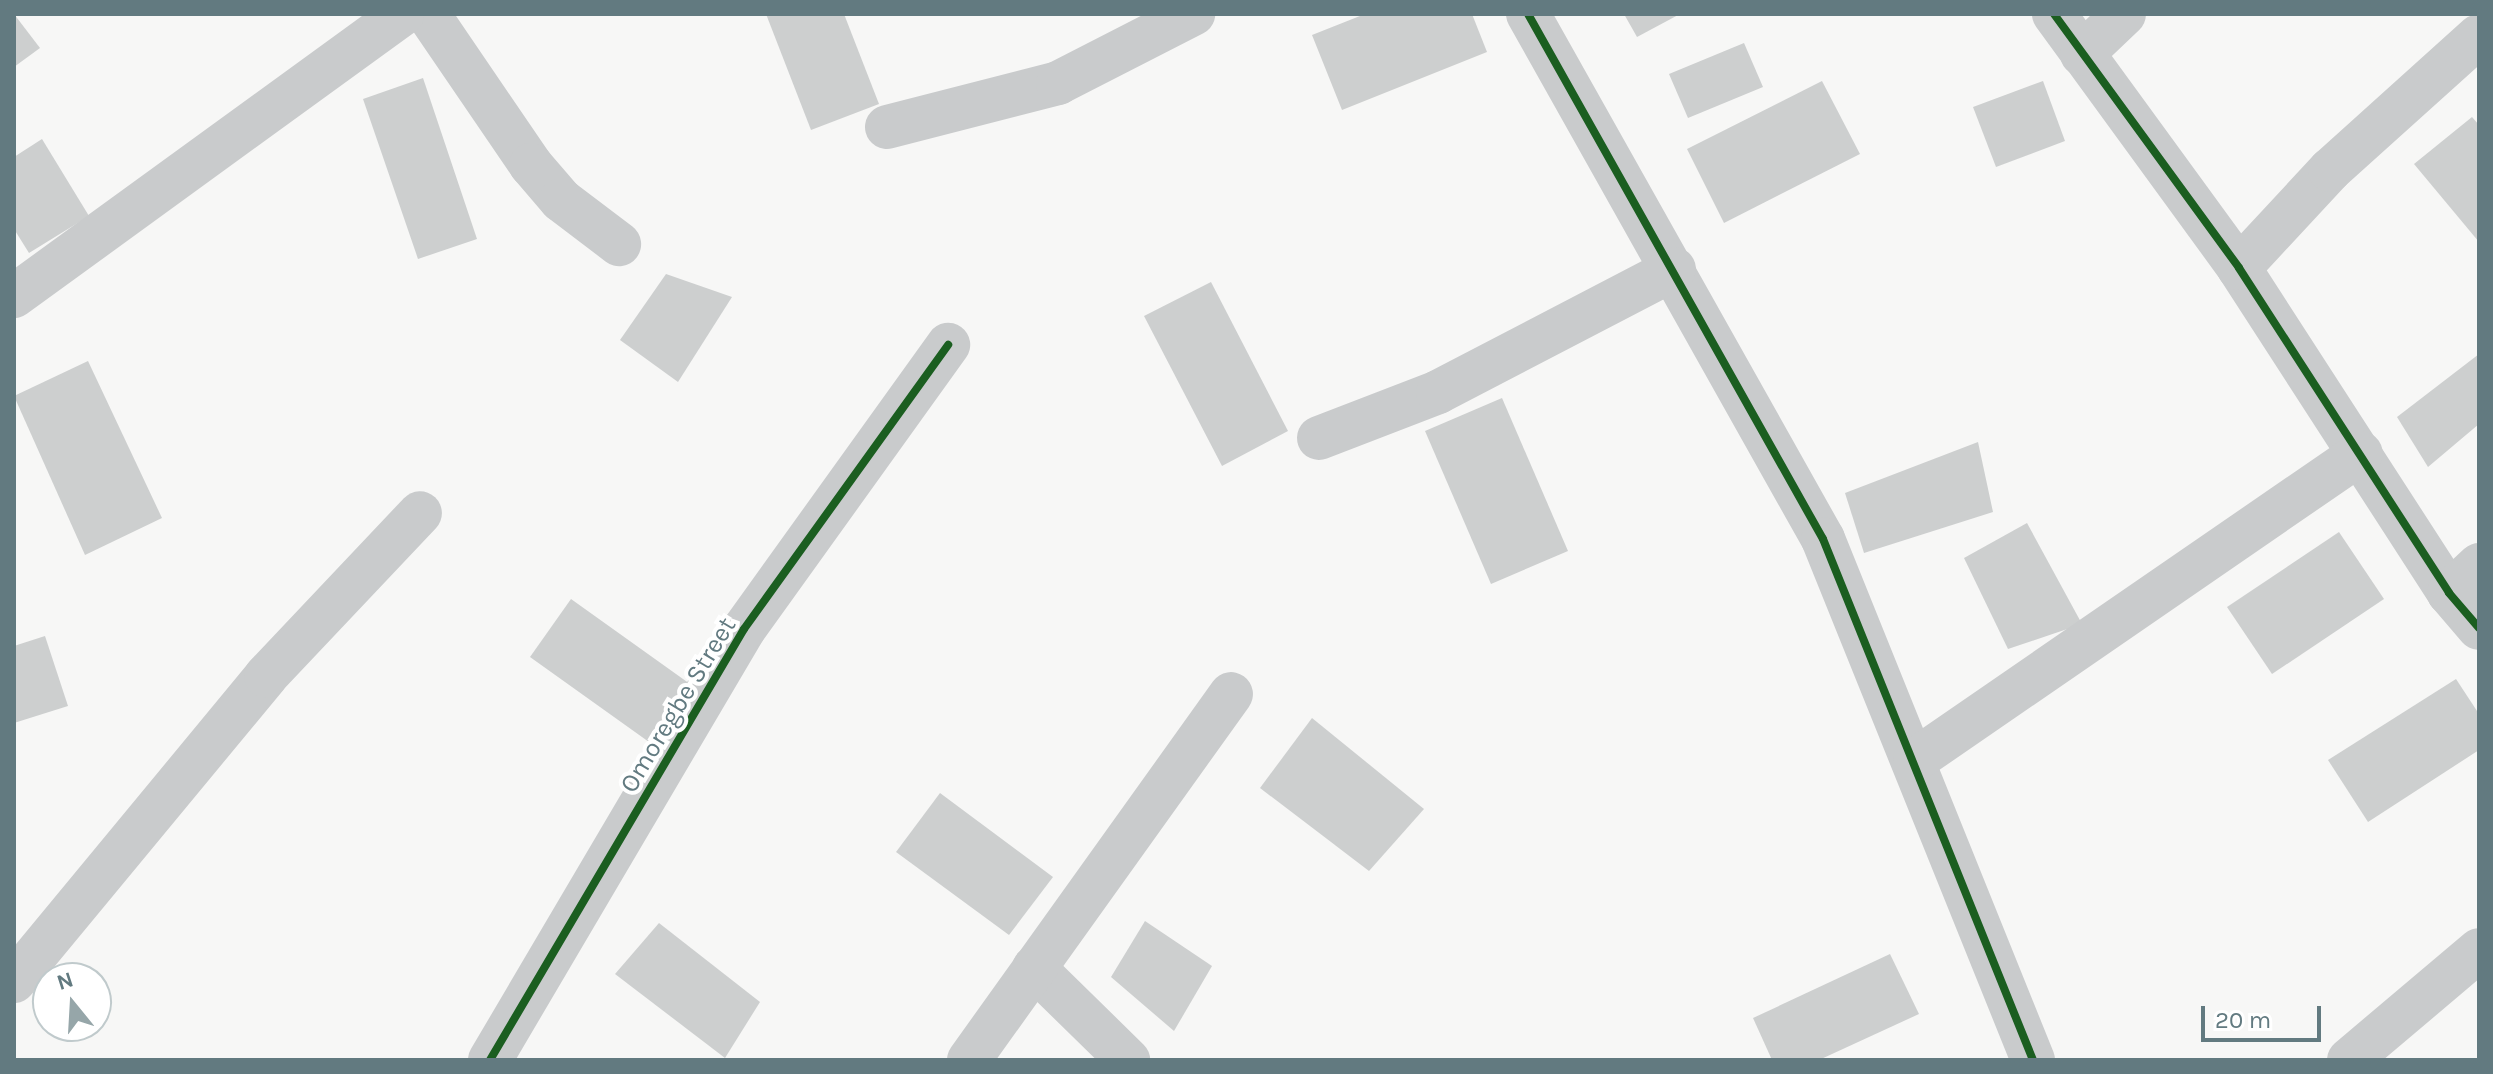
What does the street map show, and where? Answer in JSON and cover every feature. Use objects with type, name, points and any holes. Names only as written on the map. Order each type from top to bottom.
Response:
[{"type":"street","points":[[14,296],[402,14]]},
{"type":"street","points":[[428,14],[531,165],[561,200],[619,244]]},
{"type":"street","points":[[887,127],[1058,83],[1193,14]]},
{"type":"street","points":[[1528,14],[1823,539],[1915,760],[2033,1060]]},
{"type":"street","points":[[2054,14],[2239,268],[2361,453],[2464,579],[2479,628]]},
{"type":"street","points":[[2082,54],[2124,14]]},
{"type":"street","points":[[2239,268],[2330,170],[2479,36]]},
{"type":"street","points":[[1319,438],[1438,392],[1674,269]]},
{"type":"street","name":"Omoregbe Street","points":[[490,1060],[744,629],[948,345]]},
{"type":"street","points":[[1915,760],[2361,453]]},
{"type":"street","points":[[14,981],[266,676],[420,513]]},
{"type":"street","points":[[969,1060],[1231,694]]},
{"type":"street","points":[[2349,1060],[2479,950]]},
{"type":"street","points":[[1034,968],[1128,1060]]},
{"type":"building","points":[[14,14],[40,48],[14,67]]},
{"type":"building","points":[[766,14],[844,14],[879,104],[811,130]]},
{"type":"building","points":[[1365,14],[1472,14],[1487,52],[1342,110],[1312,35]]},
{"type":"building","points":[[1624,14],[1680,14],[1637,37]]},
{"type":"building","points":[[1744,43],[1763,87],[1688,118],[1669,74]]},
{"type":"building","points":[[423,78],[477,239],[418,259],[363,99]]},
{"type":"building","points":[[1822,81],[1860,154],[1724,223],[1687,149]]},
{"type":"building","points":[[2043,81],[2065,141],[1996,167],[1973,107]]},
{"type":"building","points":[[2472,117],[2479,125],[2479,242],[2414,164]]},
{"type":"building","points":[[42,139],[89,216],[29,253],[14,229],[14,157]]},
{"type":"building","points":[[666,274],[732,297],[678,382],[620,340]]},
{"type":"building","points":[[1211,282],[1288,431],[1222,466],[1144,316]]},
{"type":"building","points":[[2479,354],[2479,424],[2428,467],[2397,417]]},
{"type":"building","points":[[88,361],[162,518],[85,555],[14,396]]},
{"type":"building","points":[[1502,398],[1568,551],[1491,584],[1425,431]]},
{"type":"building","points":[[1978,442],[1993,512],[1864,553],[1845,493]]},
{"type":"building","points":[[2027,523],[2082,624],[2008,649],[1964,558]]},
{"type":"building","points":[[2339,532],[2384,599],[2272,674],[2227,607]]},
{"type":"building","points":[[571,599],[704,694],[663,752],[530,657]]},
{"type":"building","points":[[45,636],[68,706],[14,723],[14,646]]},
{"type":"building","points":[[2456,679],[2479,714],[2479,750],[2368,822],[2328,760]]},
{"type":"building","points":[[1312,718],[1424,809],[1369,871],[1260,788]]},
{"type":"building","points":[[940,793],[1053,877],[1009,935],[896,852]]},
{"type":"building","points":[[1145,921],[1212,966],[1174,1031],[1111,977]]},
{"type":"building","points":[[659,923],[760,1002],[725,1058],[615,974]]},
{"type":"building","points":[[1890,954],[1919,1014],[1819,1060],[1772,1060],[1753,1018]]},
{"type":"cycle path","points":[[1528,14],[1823,539],[2033,1060]]},
{"type":"cycle path","points":[[2054,14],[2239,268],[2449,593],[2479,628]]},
{"type":"cycle path","points":[[490,1060],[744,629],[948,345]]}]
